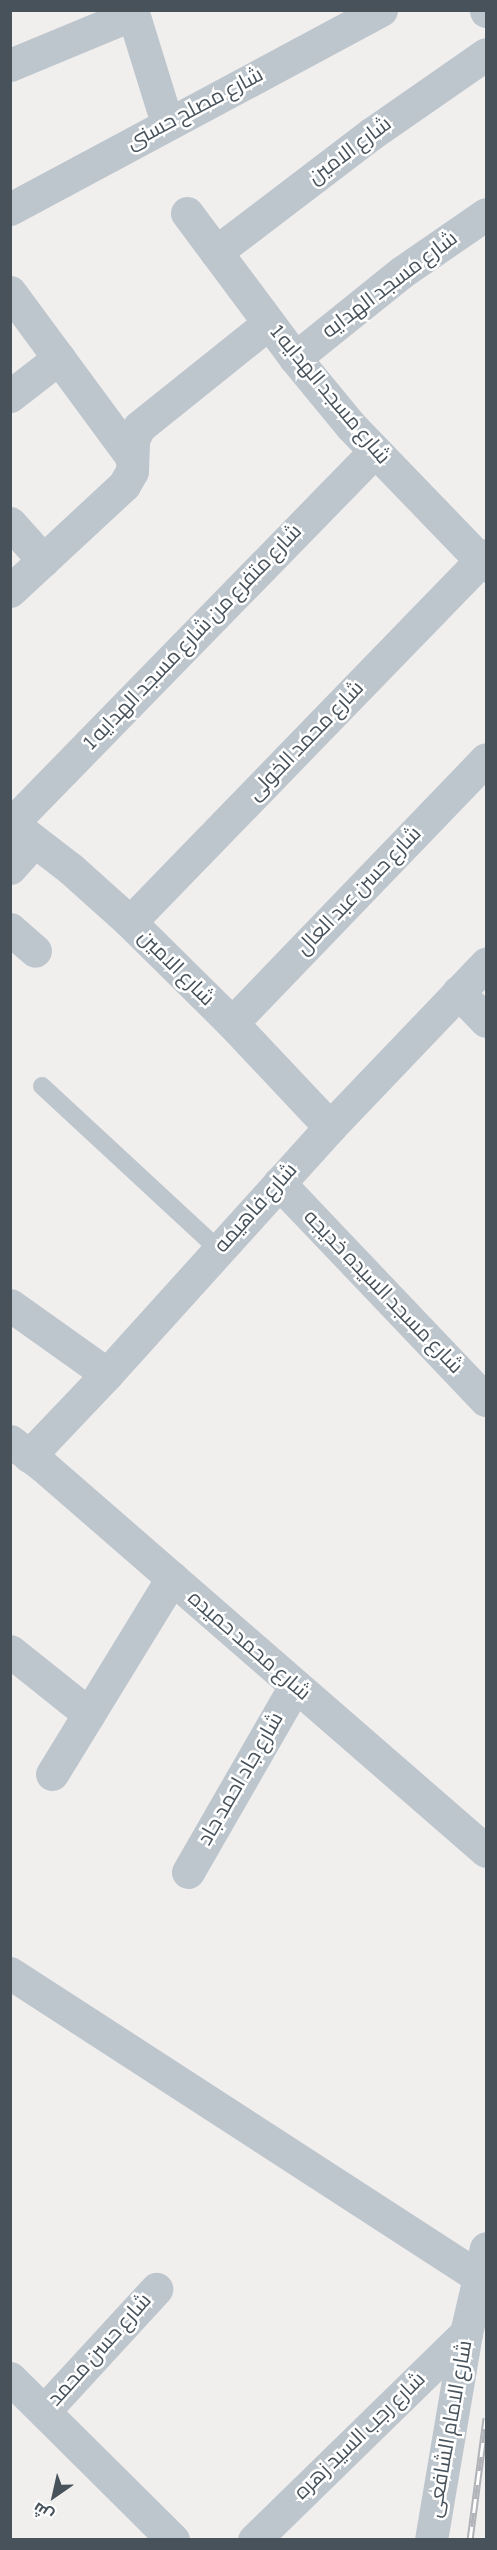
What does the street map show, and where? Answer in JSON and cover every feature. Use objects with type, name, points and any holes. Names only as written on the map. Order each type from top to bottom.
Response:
[{"type":"street","name":"شارع مصلح حسنى","points":[[10,209],[381,10]]},
{"type":"street","points":[[10,65],[132,12],[167,123]]},
{"type":"street","name":"شارع الامين","points":[[216,252],[371,134],[486,54]]},
{"type":"street","name":"شارع مسجد الهدايه 1","points":[[187,213],[295,358],[374,452],[485,561]]},
{"type":"street","name":"شارع مسجد الهدايه","points":[[295,358],[402,272],[486,214]]},
{"type":"street","points":[[10,292],[131,456]]},
{"type":"street","points":[[10,591],[124,485],[132,471],[133,440],[139,427],[269,323]]},
{"type":"street","points":[[10,396],[59,358]]},
{"type":"street","name":"شارع متفرع من شارع مسجد الهدايه 1","points":[[10,868],[19,828],[374,452]]},
{"type":"street","points":[[10,523],[43,560]]},
{"type":"street","name":"شارع محمد الخولى","points":[[130,922],[485,561]]},
{"type":"street","name":"شارع حسن عبد العال","points":[[232,1023],[486,759]]},
{"type":"street","name":"شارع الامين","points":[[19,828],[71,869],[130,922],[232,1023],[330,1127]]},
{"type":"street","points":[[10,929],[35,951]]},
{"type":"street","name":"شارع فاهيمه","points":[[17,1450],[107,1374],[330,1127],[486,964]]},
{"type":"street","points":[[458,992],[486,1021]]},
{"type":"street","name":"شارع مسجد السيده خديجه","points":[[279,1183],[486,1400]]},
{"type":"street","points":[[10,1305],[107,1374]]},
{"type":"street","name":"شارع محمد حميده","points":[[17,1450],[172,1578],[486,1851]]},
{"type":"street","points":[[52,1774],[172,1578]]},
{"type":"street","points":[[10,1651],[89,1714]]},
{"type":"street","name":"شارع جاد احمد جاد","points":[[188,1872],[295,1686]]},
{"type":"street","points":[[10,1973],[483,2263]]},
{"type":"street","name":"شارع الامام الشافعى","points":[[431,2540],[466,2333],[483,2263]]},
{"type":"street","name":"شارع حسن محمد","points":[[44,2411],[156,2289]]},
{"type":"street","name":"شارع رجب السيد زهره","points":[[254,2540],[466,2333]]},
{"type":"street","points":[[10,2378],[173,2540]]},
{"type":"lane","points":[[42,1086],[219,1250]]},
{"type":"railway","points":[[470,2540],[486,2418]]}]
